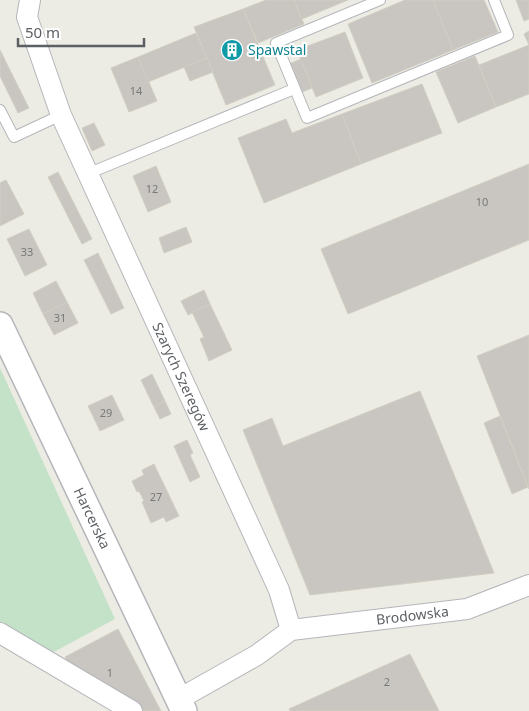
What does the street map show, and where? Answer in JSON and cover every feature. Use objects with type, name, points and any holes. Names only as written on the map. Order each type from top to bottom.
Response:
[{"type":"street","name":"Szarych Szeregów","points":[[30,0],[27,17],[61,115],[278,590],[291,630]]},
{"type":"street","name":"Harcerska","points":[[0,325],[182,705]]},
{"type":"street","name":"Brodowska","points":[[291,630],[467,609],[529,585]]},
{"type":"street","points":[[182,705],[291,630]]},
{"type":"street","points":[[0,633],[132,711]]},
{"type":"lane","points":[[380,0],[276,43],[306,118],[508,35],[494,0]]},
{"type":"lane","points":[[87,174],[294,89]]},
{"type":"lane","points":[[0,110],[14,137],[61,115]]},
{"type":"green space","points":[[0,368],[115,619],[50,654],[0,622]]},
{"type":"building","points":[[266,0],[294,0],[304,24],[258,43],[243,9]]},
{"type":"building","points":[[294,0],[348,0],[302,19]]},
{"type":"building","points":[[405,0],[433,0],[453,50],[372,83],[348,24]]},
{"type":"building","points":[[433,0],[484,0],[498,32],[453,50]]},
{"type":"building","points":[[516,0],[529,0],[529,19],[524,21]]},
{"type":"building","name":"Spawstal","points":[[243,9],[275,85],[226,105],[194,27]]},
{"type":"building","points":[[529,31],[529,45],[524,34]]},
{"type":"building","points":[[345,32],[363,78],[316,97],[297,50]]},
{"type":"building","points":[[196,33],[207,58],[148,82],[138,57]]},
{"type":"building","points":[[529,45],[529,94],[496,107],[479,65]]},
{"type":"building","points":[[0,50],[29,108],[18,113],[0,76]]},
{"type":"building","points":[[475,56],[496,107],[458,123],[436,72]]},
{"type":"building","points":[[138,57],[157,101],[129,112],[111,68]]},
{"type":"building","points":[[207,58],[213,72],[190,81],[184,67]]},
{"type":"building","points":[[301,59],[312,88],[300,93],[289,64]]},
{"type":"building","points":[[422,84],[442,133],[361,164],[342,114]]},
{"type":"building","points":[[342,114],[361,164],[264,203],[238,138],[286,119],[292,133]]},
{"type":"building","points":[[94,123],[105,145],[92,151],[82,128]]},
{"type":"building","points":[[529,164],[529,240],[348,314],[321,249]]},
{"type":"building","points":[[156,166],[171,202],[148,212],[133,176]]},
{"type":"building","points":[[58,172],[92,239],[82,244],[48,177]]},
{"type":"building","points":[[6,180],[24,214],[0,226],[0,183]]},
{"type":"building","points":[[186,227],[192,242],[164,253],[159,238]]},
{"type":"building","points":[[29,229],[47,265],[25,276],[7,239]]},
{"type":"building","points":[[98,253],[124,308],[111,314],[84,260]]},
{"type":"building","points":[[56,281],[67,302],[43,314],[33,293]]},
{"type":"building","points":[[204,290],[210,304],[188,315],[181,301]]},
{"type":"building","points":[[67,302],[78,323],[54,335],[43,314]]},
{"type":"building","points":[[210,304],[232,350],[209,361],[200,339],[204,337],[192,312]]},
{"type":"building","points":[[529,335],[529,489],[477,356]]},
{"type":"building","points":[[152,374],[165,401],[154,407],[141,380]]},
{"type":"building","points":[[420,391],[494,573],[310,595],[243,430],[272,418],[283,446]]},
{"type":"building","points":[[112,395],[124,420],[100,431],[88,406]]},
{"type":"building","points":[[165,401],[171,414],[160,419],[154,407]]},
{"type":"building","points":[[500,416],[528,487],[512,494],[484,423]]},
{"type":"building","points":[[187,440],[193,453],[190,455],[200,477],[190,482],[174,446]]},
{"type":"building","points":[[154,464],[179,516],[166,522],[164,517],[151,523],[142,502],[144,501],[132,481],[144,475],[142,470]]},
{"type":"building","points":[[118,629],[161,711],[143,711],[71,667],[65,657]]},
{"type":"building","points":[[410,654],[439,711],[290,711],[289,709]]},
{"type":"place","name":"Spawstal","points":[[232,50]]}]
